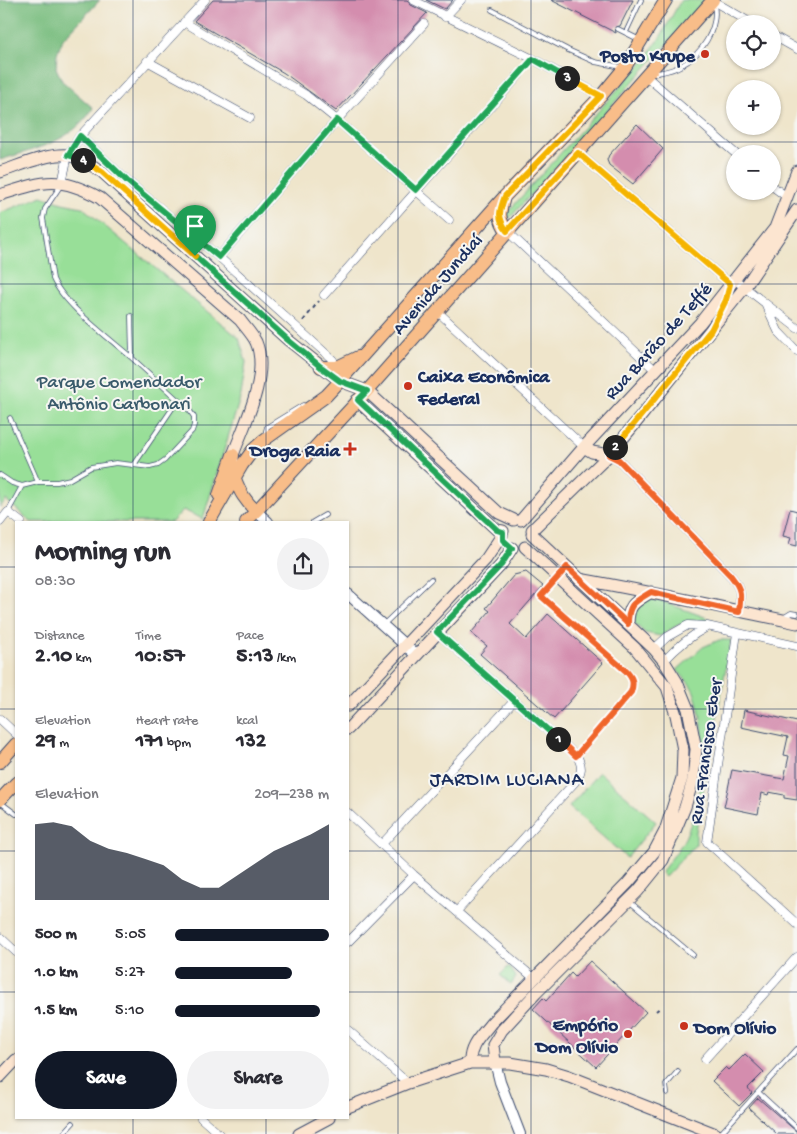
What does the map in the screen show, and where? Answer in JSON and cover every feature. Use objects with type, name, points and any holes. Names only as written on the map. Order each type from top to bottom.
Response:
[{"type":"main road","name":"Avenida Jundiaí","points":[[210,521],[253,450],[326,396],[340,381],[505,196],[601,96],[625,67],[666,0]]},
{"type":"main road","name":"Avenida Jundiaí","points":[[247,521],[367,391],[713,0]]},
{"type":"main road","points":[[0,172],[51,156],[68,155],[89,163],[102,172],[288,340],[340,381],[367,391],[499,513],[528,523],[532,532],[654,649],[677,682],[688,710],[696,749],[693,780],[685,807],[662,860],[628,900],[502,1030],[493,1045],[495,1062]]},
{"type":"main road","name":"Rua Barão de Teffé","points":[[517,520],[700,323],[776,228],[792,197],[797,173]]},
{"type":"main road","points":[[0,195],[37,183],[62,183],[84,189],[100,198],[240,320],[256,342],[259,355],[259,376],[249,411],[210,521]]},
{"type":"main road","points":[[505,196],[499,212],[501,223],[507,231]]},
{"type":"main road","name":"Rua Barão de Teffé","points":[[532,532],[609,455],[745,287],[797,210]]},
{"type":"main road","points":[[711,330],[726,300],[732,282]]},
{"type":"main road","points":[[321,367],[337,367],[364,353]]},
{"type":"main road","points":[[655,370],[661,374],[673,377]]},
{"type":"main road","points":[[358,400],[503,534],[505,543],[512,548],[519,549],[525,547],[530,541],[532,532]]},
{"type":"main road","points":[[584,447],[592,452],[609,455]]},
{"type":"main road","points":[[233,455],[232,472],[239,492],[256,511]]},
{"type":"main road","points":[[349,705],[486,559],[503,534],[506,524],[517,520]]},
{"type":"main road","points":[[470,1063],[470,1056],[475,1043],[491,1023],[628,883],[654,852],[665,831],[682,778],[683,750],[676,715],[666,687],[635,648],[525,547]]},
{"type":"main road","points":[[349,728],[501,565],[512,548]]},
{"type":"main road","points":[[579,579],[797,622]]},
{"type":"main road","points":[[628,624],[628,611],[637,601],[651,592]]},
{"type":"main road","points":[[0,762],[15,745]]},
{"type":"main road","points":[[0,801],[15,783]]},
{"type":"main road","points":[[535,978],[536,993]]},
{"type":"main road","points":[[0,1077],[15,1061]]},
{"type":"main road","points":[[349,1107],[408,1083],[470,1063],[495,1062],[528,1066],[569,1076],[718,1134]]},
{"type":"main road","points":[[299,1134],[327,1119]]},
{"type":"street","points":[[62,183],[68,155],[80,136],[205,0]]},
{"type":"street","points":[[413,0],[533,59],[601,96]]},
{"type":"street","points":[[445,17],[461,0]]},
{"type":"street","points":[[713,0],[738,15]]},
{"type":"street","points":[[184,22],[306,95],[337,120],[449,220]]},
{"type":"street","points":[[219,257],[337,120],[424,24]]},
{"type":"street","points":[[781,40],[797,49]]},
{"type":"street","points":[[148,61],[250,118]]},
{"type":"street","points":[[324,295],[519,75]]},
{"type":"street","points":[[646,76],[726,145]]},
{"type":"street","points":[[80,136],[127,181],[219,257],[333,360]]},
{"type":"street","points":[[578,153],[732,282],[745,287],[797,328]]},
{"type":"street","points":[[781,191],[792,197]]},
{"type":"street","points":[[507,231],[655,370]]},
{"type":"street","points":[[765,303],[778,331],[797,351]]},
{"type":"street","points":[[437,310],[584,447]]},
{"type":"street","points":[[288,340],[297,328]]},
{"type":"street","points":[[609,455],[619,460],[731,576],[739,586],[741,595],[739,612]]},
{"type":"street","points":[[256,511],[267,521]]},
{"type":"street","points":[[0,522],[8,512],[20,521]]},
{"type":"street","points":[[349,595],[416,655]]},
{"type":"street","points":[[654,649],[668,637],[688,625],[707,626],[797,646]]},
{"type":"street","points":[[664,661],[692,635],[707,626]]},
{"type":"street","points":[[437,632],[515,700],[576,756],[581,764],[581,774],[457,911]]},
{"type":"street","name":"Rua Francisco Eber","points":[[738,633],[707,842],[796,921]]},
{"type":"street","points":[[382,844],[515,700]]},
{"type":"street","points":[[0,719],[15,733]]},
{"type":"street","points":[[349,814],[414,875],[535,978]]},
{"type":"street","points":[[349,941],[414,875]]},
{"type":"street","points":[[0,937],[15,951]]},
{"type":"street","points":[[705,1059],[797,957]]},
{"type":"street","points":[[349,1031],[408,1083]]},
{"type":"street","points":[[495,1062],[500,1082],[520,1134]]},
{"type":"street","points":[[202,1119],[219,1134]]},
{"type":"lane","points":[[626,32],[641,0]]},
{"type":"lane","points":[[646,76],[673,70],[699,51],[714,23],[716,13],[713,0]]},
{"type":"lane","points":[[492,10],[546,40],[595,62],[625,67]]},
{"type":"lane","points":[[618,29],[642,41]]},
{"type":"lane","points":[[0,475],[12,483],[22,486],[38,482],[57,482],[70,479],[91,467],[116,463],[150,467],[158,465],[192,432],[194,425],[194,417],[190,411],[69,301],[56,286],[53,280],[43,218],[45,209],[62,183]]},
{"type":"lane","points":[[131,316],[132,358]]},
{"type":"lane","points":[[134,465],[178,400]]},
{"type":"lane","points":[[10,418],[38,482]]},
{"type":"lane","points":[[8,512],[22,486]]},
{"type":"lane","points":[[316,521],[325,516]]},
{"type":"lane","points":[[567,567],[541,596],[627,672],[632,679],[633,685],[631,692],[576,756]]},
{"type":"lane","points":[[383,626],[431,579]]},
{"type":"lane","points":[[781,619],[791,613],[797,614]]},
{"type":"lane","points":[[0,801],[15,813]]},
{"type":"lane","points":[[628,900],[693,955]]},
{"type":"lane","points":[[718,1134],[797,1049]]},
{"type":"lane","points":[[667,1093],[666,1085],[678,1071]]},
{"type":"lane","points":[[758,1092],[797,1128]]},
{"type":"lane","points":[[63,1134],[73,1123]]},
{"type":"path","points":[[297,328],[324,295]]},
{"type":"path","points":[[656,1011],[662,1006]]},
{"type":"green space","points":[[0,0],[100,0],[63,39],[57,54],[56,68],[62,81],[93,108],[85,120],[75,129],[52,143],[0,160]]},
{"type":"green space","points":[[681,0],[707,0],[509,219],[506,214],[645,59],[661,36]]},
{"type":"green space","name":"Parque Comendador Antônio Carbonari","points":[[42,196],[82,207],[239,338],[246,362],[241,395],[203,519],[183,510],[173,521],[30,521],[6,500],[0,507],[0,213]]},
{"type":"green space","points":[[645,598],[661,601],[713,620],[685,622],[661,636],[645,633],[634,623],[635,613]]},
{"type":"green space","points":[[719,640],[731,640],[696,832],[696,844],[665,877],[661,873],[683,842],[692,822],[703,767],[700,712],[692,688],[677,670],[703,647]]},
{"type":"green space","points":[[599,772],[656,822],[627,858],[569,807]]},
{"type":"green space","points":[[509,966],[516,977],[511,985],[500,975]]},
{"type":"building","points":[[213,0],[407,0],[411,5],[427,13],[336,111],[284,73],[194,21]]},
{"type":"building","points":[[426,0],[453,0],[445,9]]},
{"type":"building","points":[[551,0],[633,0],[620,26],[615,27],[616,33]]},
{"type":"building","points":[[637,124],[663,149],[633,184],[609,165],[607,160],[609,155]]},
{"type":"building","points":[[790,509],[797,511],[797,546],[789,544],[791,538],[783,536]]},
{"type":"building","points":[[526,572],[543,586],[510,624],[526,639],[548,614],[603,663],[554,719],[480,654],[487,646],[471,633],[490,611],[486,608],[514,575]]},
{"type":"building","points":[[744,710],[797,722],[797,800],[784,798],[784,795],[769,792],[768,795],[762,793],[758,814],[724,807],[732,770],[784,779],[789,756],[784,755],[788,737],[741,727]]},
{"type":"building","points":[[590,961],[646,1012],[596,1067],[533,1009],[543,998],[546,1001],[571,973],[575,977]]},
{"type":"building","points":[[745,1054],[764,1072],[748,1088],[752,1093],[739,1106],[712,1081],[726,1067],[729,1070]]},
{"type":"building","points":[[758,1098],[797,1134],[777,1134],[749,1108]]},
{"type":"place","name":"Posto Krupe","points":[[705,54]]},
{"type":"place","name":"Caixa Econômica Federal","points":[[408,386]]},
{"type":"place","name":"Droga Raia","points":[[350,449]]},
{"type":"place","name":"Dom Olívio","points":[[684,1026]]},
{"type":"place","name":"Empório Dom Olívio","points":[[628,1034]]},
{"type":"district","name":"JARDIM LUCIANA","points":[[507,778]]},
{"type":"route","points":[[533,59],[601,96],[505,196],[499,212],[501,223],[507,231],[578,153],[730,284],[726,300],[711,330],[609,455],[619,460],[731,576],[739,586],[741,595],[739,612],[651,592],[637,601],[628,611],[628,624],[567,567],[541,596],[627,672],[632,679],[633,685],[631,692],[576,756],[437,632],[501,565],[512,548],[503,540],[503,532],[497,530],[358,400],[367,391],[340,381],[321,367],[288,340],[195,256],[102,172],[89,163],[68,155],[80,136],[127,181],[219,257],[337,120],[416,190],[533,59]]}]
